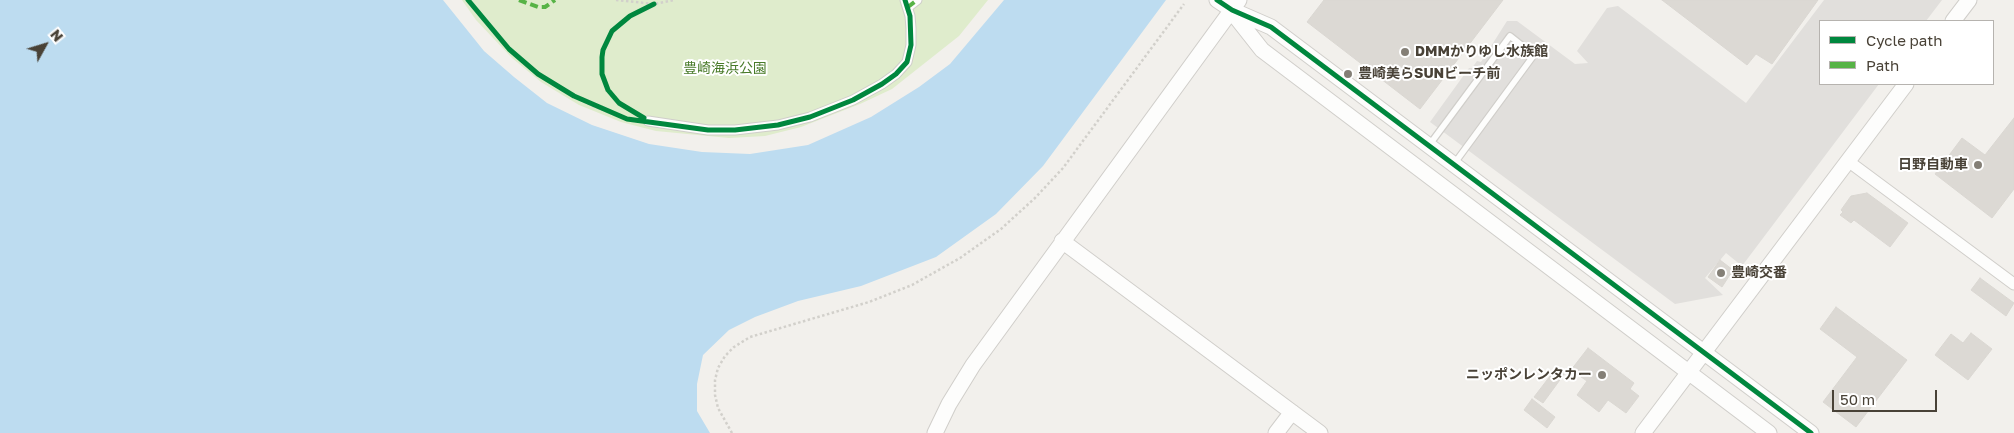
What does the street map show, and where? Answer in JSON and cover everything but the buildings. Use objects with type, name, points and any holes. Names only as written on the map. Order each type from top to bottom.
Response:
[{"type":"street","points":[[648,121],[708,130],[744,129],[778,125],[810,117],[853,100],[882,84],[896,74],[907,62],[911,45],[910,16],[906,3],[917,0]]},
{"type":"street","points":[[1217,0],[1235,5],[1271,27],[1811,433]]},
{"type":"street","points":[[1954,20],[1969,0]]},
{"type":"street","points":[[935,433],[960,384],[1062,240],[1235,5]]},
{"type":"street","points":[[1235,5],[1262,50],[1769,433]]},
{"type":"street","points":[[1643,433],[1905,85]]},
{"type":"street","points":[[1848,161],[2014,284]]},
{"type":"street","points":[[1062,240],[1320,433]]},
{"type":"street","points":[[1276,433],[1292,412]]},
{"type":"lane","points":[[1429,146],[1510,36],[1534,55],[1454,164]]},
{"type":"path","points":[[468,0],[508,49],[555,85],[612,114],[627,119],[648,121]]},
{"type":"path","points":[[616,0],[654,4]]},
{"type":"path","points":[[648,121],[619,103],[608,90],[602,74],[602,50],[612,31],[630,16],[654,4],[675,0]]},
{"type":"path","points":[[732,433],[718,408],[715,395],[715,380],[718,368],[725,356],[734,347],[750,337],[869,302],[912,285],[960,258],[1001,228],[1035,198],[1058,173],[1184,4]]},
{"type":"green space","name":"豊崎海浜公園","points":[[462,0],[988,0],[959,36],[892,89],[860,104],[801,127],[765,136],[729,138],[656,131],[621,122],[579,105],[541,82],[512,58],[476,20]]},
{"type":"shaded area","points":[[1824,0],[1942,0],[1927,20],[1819,20],[1819,85],[1878,85],[1742,266],[1726,253],[1705,278],[1723,295],[1675,304],[1430,122],[1469,68],[1472,68],[1477,61],[1481,62],[1507,21],[1517,21],[1575,64],[1588,63],[1577,51],[1607,8],[1618,6],[1746,103]]},
{"type":"water","points":[[0,0],[443,0],[484,51],[547,103],[592,125],[649,144],[702,152],[750,154],[808,145],[871,117],[919,87],[950,64],[1004,0],[1166,0],[1043,166],[996,214],[936,257],[861,286],[798,301],[755,317],[729,330],[703,355],[697,384],[697,411],[710,433],[0,433]]},
{"type":"marked path","points":[[519,0],[538,7],[545,7],[555,0]]},
{"type":"marked path","points":[[908,7],[917,0]]},
{"type":"cycle path","points":[[468,0],[509,49],[538,74],[574,96],[627,119],[708,130],[735,130],[778,125],[810,117],[853,100],[882,84],[896,74],[907,62],[911,45],[910,16],[905,0]]},
{"type":"cycle path","points":[[1217,0],[1232,10],[1271,27],[1811,433]]},
{"type":"cycle path","points":[[644,118],[619,103],[608,90],[602,74],[602,57],[603,50],[612,31],[630,16],[654,4]]},
{"type":"place","name":"DMMかりゆし水族館","points":[[1405,52]]},
{"type":"place","name":"豊崎美らSUNビーチ前","points":[[1348,74]]},
{"type":"place","name":"日野自動車","points":[[1978,165]]},
{"type":"place","name":"豊崎交番","points":[[1721,273]]},
{"type":"place","name":"ニッポンレンタカー","points":[[1602,375]]}]
